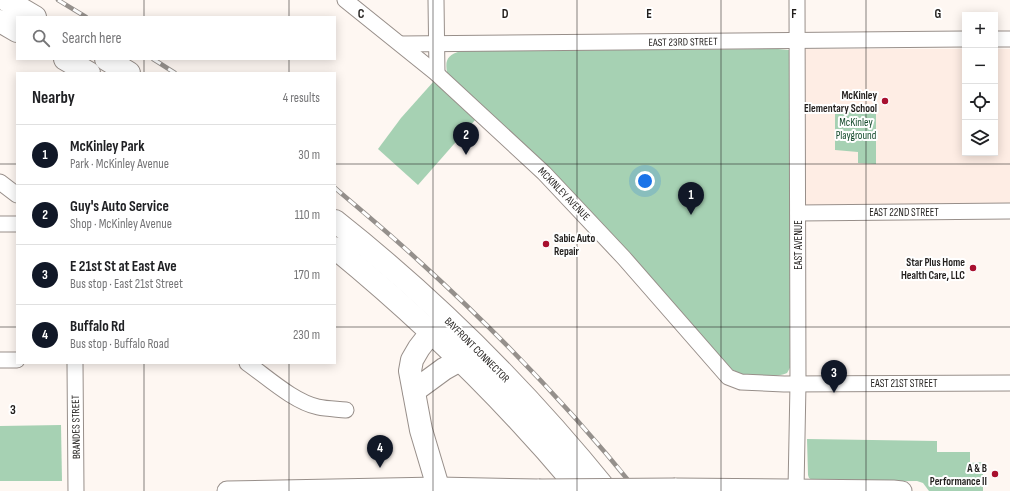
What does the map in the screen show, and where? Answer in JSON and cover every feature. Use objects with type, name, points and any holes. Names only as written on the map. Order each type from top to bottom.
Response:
[{"type":"highway","points":[[6,0],[33,16]]},
{"type":"highway","points":[[0,21],[16,30]]},
{"type":"highway","points":[[67,60],[88,72]]},
{"type":"highway","points":[[108,60],[127,72]]},
{"type":"highway","name":"BAYFRONT CONNECTOR","points":[[336,222],[386,264],[437,324],[460,360],[524,427],[581,491]]},
{"type":"highway","name":"BAYFRONT CONNECTOR","points":[[336,249],[374,280],[490,361],[535,408],[607,491]]},
{"type":"highway","points":[[437,324],[412,360],[410,371],[421,430],[438,489]]},
{"type":"highway","points":[[414,391],[444,368],[460,360]]},
{"type":"main road","points":[[227,491],[675,488],[902,491]]},
{"type":"street","name":"MCKINLEY AVENUE","points":[[345,0],[437,74],[544,173],[624,258],[725,374],[732,379],[741,382],[798,384]]},
{"type":"street","points":[[436,0],[437,74]]},
{"type":"street","name":"EAST AVENUE","points":[[796,489],[798,384],[797,0]]},
{"type":"street","name":"EAST 23RD STREET","points":[[401,44],[436,45],[962,39]]},
{"type":"street","points":[[998,39],[1010,39]]},
{"type":"street","points":[[0,182],[16,194]]},
{"type":"street","name":"EAST 22ND STREET","points":[[798,213],[1010,211]]},
{"type":"street","points":[[0,224],[16,224]]},
{"type":"street","points":[[0,360],[16,360]]},
{"type":"street","name":"BRANDES STREET","points":[[75,364],[76,491]]},
{"type":"street","points":[[248,364],[305,403],[318,407],[346,410]]},
{"type":"street","name":"EAST 21ST STREET","points":[[798,384],[1010,383]]},
{"type":"shaded area","name":"McKinley Elementary School","points":[[805,49],[962,49],[962,156],[998,156],[998,49],[1010,49],[1010,204],[806,205]]},
{"type":"green space","points":[[789,50],[791,366],[787,373],[783,375],[770,376],[744,374],[725,365],[637,262],[447,73],[446,68],[447,61],[450,56],[461,51]]},
{"type":"green space","points":[[434,81],[476,119],[418,185],[378,149],[401,118]]},
{"type":"green space","name":"McKinley Playground","points":[[835,105],[876,106],[876,164],[858,163],[858,152],[835,150]]},
{"type":"green space","points":[[61,425],[62,481],[0,481],[0,426]]},
{"type":"green space","points":[[807,439],[937,441],[937,452],[970,452],[970,463],[983,462],[983,491],[929,491],[923,483],[917,481],[815,482],[809,478],[808,475]]},
{"type":"railway","points":[[58,0],[84,16]]},
{"type":"railway","points":[[155,60],[173,72]]},
{"type":"railway","points":[[336,189],[409,252],[506,344],[560,401],[637,491]]},
{"type":"place","name":"McKinley Elementary School","points":[[885,101]]},
{"type":"place","name":"Guy's Auto Service","points":[[466,155]]},
{"type":"place","name":"McKinley Park","points":[[691,215]]},
{"type":"place","name":"Sabic Auto Repair","points":[[546,244]]},
{"type":"place","name":"Star Plus Home Health Care, LLC","points":[[973,268]]},
{"type":"place","name":"E 21st St at East Ave","points":[[834,393]]},
{"type":"place","name":"Buffalo Rd","points":[[380,468]]},
{"type":"place","name":"A & B Performance II","points":[[995,474]]}]
